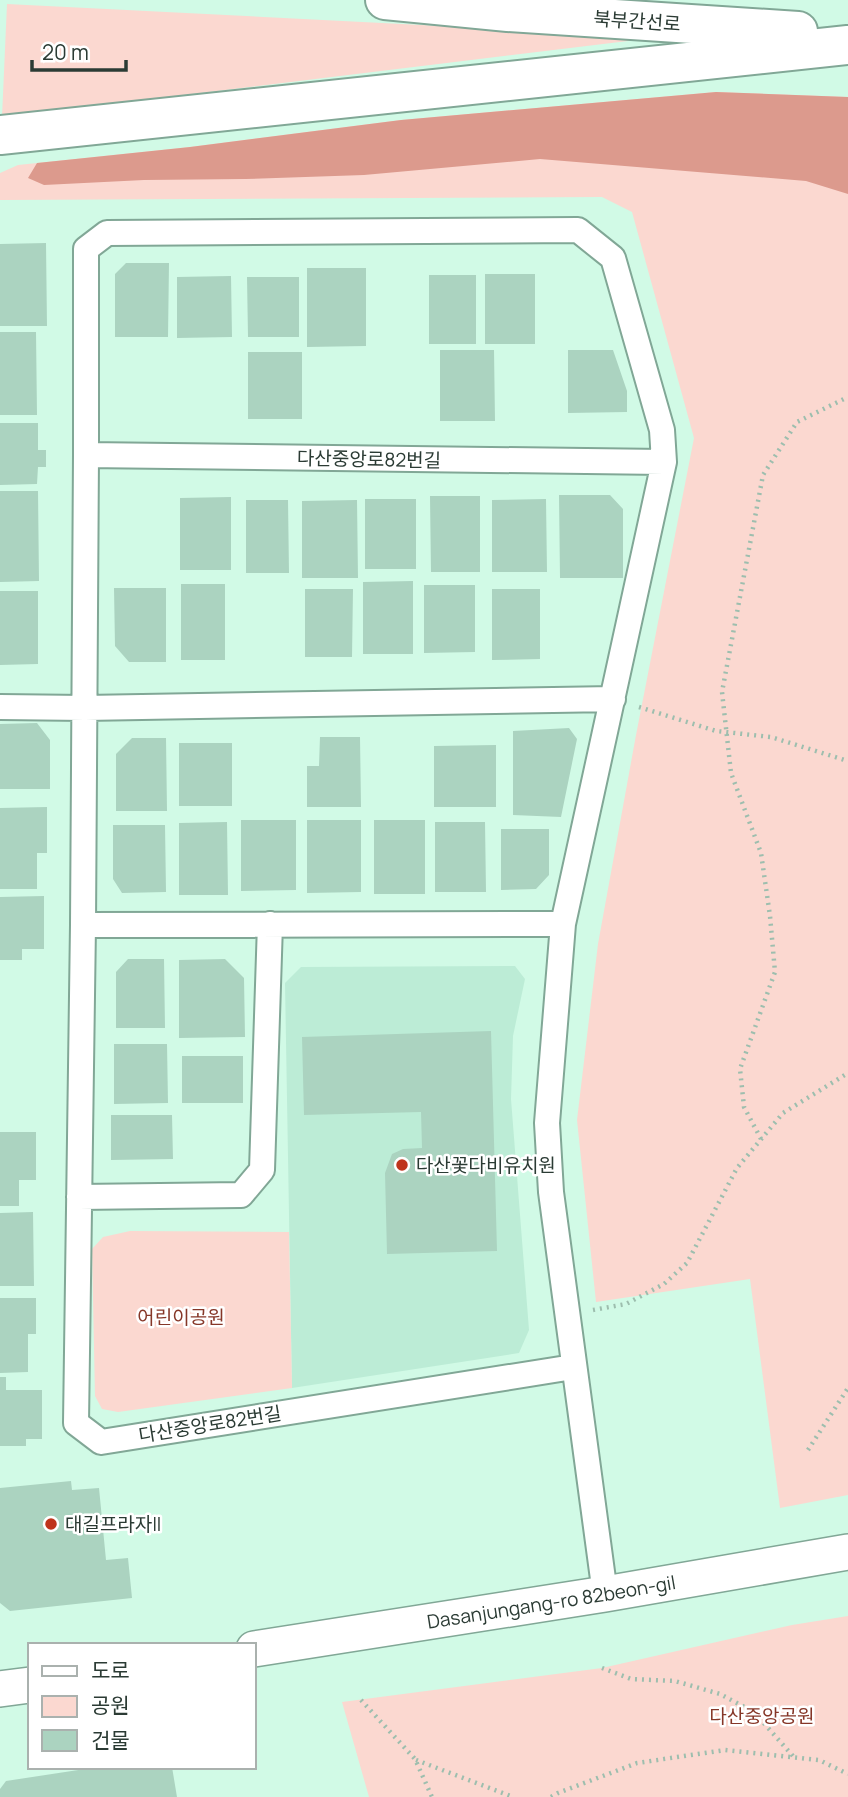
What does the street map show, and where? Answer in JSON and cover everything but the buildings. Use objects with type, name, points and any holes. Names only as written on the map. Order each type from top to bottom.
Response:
[{"type":"highway","name":"북부간선로","points":[[385,0],[508,12],[848,34]]},
{"type":"highway","points":[[0,135],[848,45]]},
{"type":"street","points":[[86,455],[86,250],[107,233],[578,230],[613,258],[662,430],[664,462],[563,924],[547,1123],[551,1192],[604,1594]]},
{"type":"street","name":"다산중앙로82번길","points":[[573,1367],[101,1441],[76,1423],[86,455],[664,462]]},
{"type":"street","points":[[0,707],[85,708],[613,699]]},
{"type":"street","points":[[79,1197],[241,1195],[262,1170],[270,924]]},
{"type":"street","points":[[83,925],[563,924]]},
{"type":"street","name":"Dasanjungang-ro 82beon-gil","points":[[256,1649],[604,1594],[848,1552]]},
{"type":"street","points":[[0,1689],[28,1685]]},
{"type":"path","points":[[761,1139],[744,1107],[740,1069],[775,972],[761,853],[731,773],[722,692],[762,475],[797,422],[848,397]]},
{"type":"path","points":[[613,699],[716,732],[771,737],[848,761]]},
{"type":"path","points":[[567,1314],[626,1304],[664,1283],[687,1263],[737,1168],[783,1113],[848,1073]]},
{"type":"path","points":[[808,1450],[847,1390]]},
{"type":"path","points":[[602,1668],[631,1679],[675,1681],[720,1694],[754,1712],[793,1756]]},
{"type":"path","points":[[361,1700],[415,1759],[432,1797]]},
{"type":"path","points":[[551,1797],[637,1763],[725,1750],[819,1760],[848,1774]]},
{"type":"path","points":[[415,1759],[513,1797]]},
{"type":"path","points":[[839,1770],[848,1766]]},
{"type":"shaded area","points":[[716,92],[848,97],[848,194],[806,181],[540,159],[364,175],[44,185],[28,178],[37,163],[401,120]]},
{"type":"shaded area","name":"다산꽃다비유치원","points":[[515,966],[525,979],[513,1036],[511,1099],[529,1330],[519,1353],[292,1388],[285,983],[301,967]]},
{"type":"green space","points":[[7,4],[661,37],[2,117]]},
{"type":"green space","points":[[716,92],[848,97],[848,1495],[780,1508],[750,1279],[596,1302],[577,1120],[598,944],[694,438],[632,212],[602,197],[0,200],[0,173],[18,165],[190,147],[401,120]]},
{"type":"green space","name":"어린이공원","points":[[130,1231],[289,1232],[292,1388],[118,1412],[102,1409],[95,1396],[92,1249],[103,1237]]},
{"type":"green space","name":"다산중앙공원","points":[[848,1616],[848,1797],[369,1797],[342,1702],[602,1668],[792,1625]]},
{"type":"place","name":"다산꽃다비유치원","points":[[402,1165]]},
{"type":"place","name":"대길프라자II","points":[[51,1524]]}]
